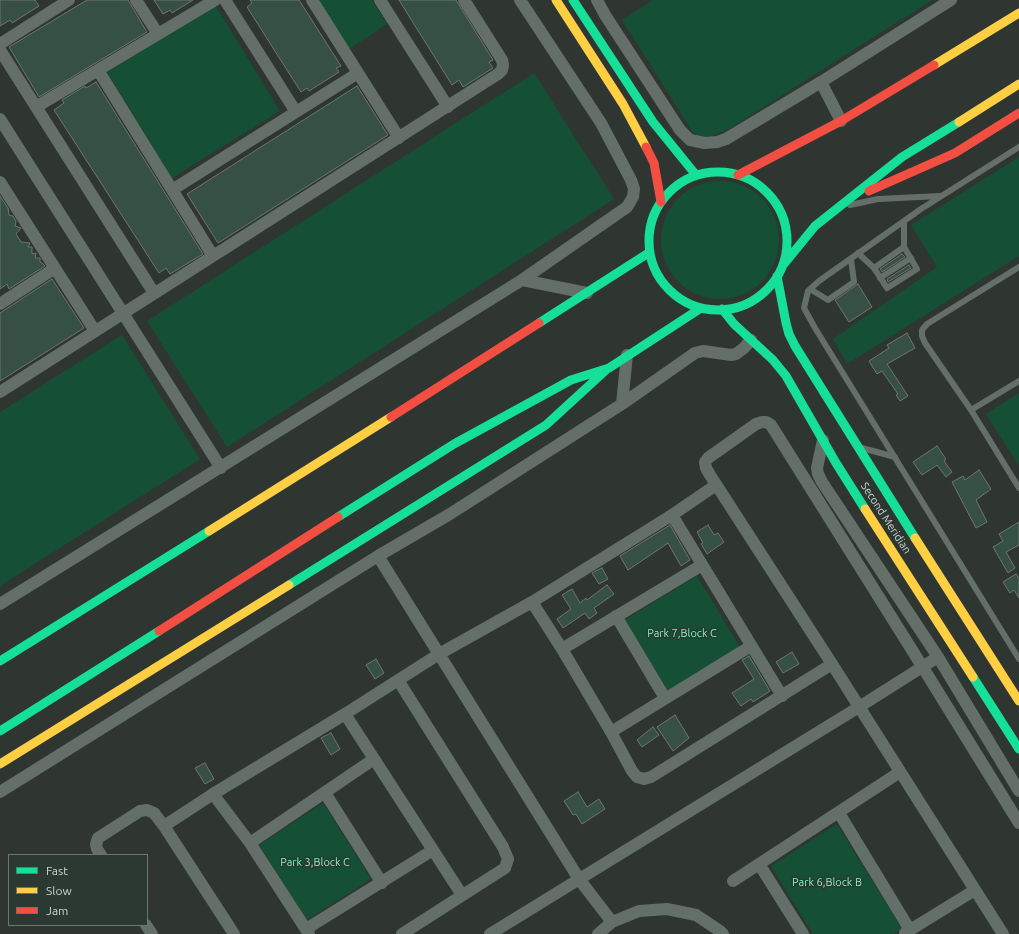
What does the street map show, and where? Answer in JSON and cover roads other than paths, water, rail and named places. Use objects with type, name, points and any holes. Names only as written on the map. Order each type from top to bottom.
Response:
[{"type":"main road","points":[[556,0],[623,104],[654,163],[661,202]]},
{"type":"main road","points":[[573,0],[653,122],[696,176]]},
{"type":"main road","points":[[738,175],[841,121],[1019,13]]},
{"type":"main road","points":[[782,266],[787,242],[783,221],[776,201],[764,187],[753,180],[726,172],[709,172],[696,176],[679,184],[661,202],[654,216],[649,235],[650,252],[655,270],[670,291],[684,301],[701,308],[730,309],[749,303],[772,284],[782,266],[814,226],[902,157],[1019,84]]},
{"type":"main road","points":[[847,201],[955,153],[1019,113]]},
{"type":"main road","points":[[0,661],[427,395],[650,252]]},
{"type":"main road","name":"Second Meridian","points":[[777,276],[789,334],[807,368],[1019,701]]},
{"type":"main road","points":[[0,764],[546,425],[609,368],[701,308]]},
{"type":"main road","name":"Second Meridian","points":[[722,309],[734,324],[779,366],[840,470],[1019,749]]},
{"type":"main road","points":[[0,731],[454,444],[571,380],[609,368]]},
{"type":"street","points":[[0,44],[55,4],[69,0]]},
{"type":"street","points":[[136,0],[158,34]]},
{"type":"street","points":[[36,108],[215,0]]},
{"type":"street","points":[[225,0],[296,112]]},
{"type":"street","points":[[312,0],[399,138]]},
{"type":"street","points":[[380,0],[448,107]]},
{"type":"street","points":[[0,392],[498,74],[502,70],[502,60],[464,0]]},
{"type":"street","points":[[0,604],[522,280],[627,207],[633,197],[634,189],[631,180],[601,123],[520,0]]},
{"type":"street","points":[[597,0],[605,15],[680,130],[690,140],[705,143],[717,142],[726,139],[821,82],[951,0]]},
{"type":"street","points":[[0,50],[154,293]]},
{"type":"street","points":[[98,70],[213,256]]},
{"type":"street","points":[[172,190],[358,73]]},
{"type":"street","points":[[821,82],[841,121]]},
{"type":"street","points":[[653,122],[658,95]]},
{"type":"street","points":[[0,118],[221,468]]},
{"type":"street","points":[[0,182],[95,331]]},
{"type":"street","points":[[0,304],[55,268]]},
{"type":"street","points":[[522,280],[587,292]]},
{"type":"street","points":[[0,792],[378,556],[450,514],[622,404],[695,353],[702,351],[731,355],[736,354],[751,340]]},
{"type":"street","points":[[622,404],[627,356]]},
{"type":"street","points":[[1003,934],[832,664],[716,485],[706,468],[705,462],[708,458],[756,424],[766,422],[771,425],[1019,823]]},
{"type":"street","points":[[823,440],[818,459],[818,474],[938,657],[1019,791]]},
{"type":"street","points":[[164,826],[439,654],[532,602],[672,515],[716,485]]},
{"type":"street","points":[[672,515],[782,696]]},
{"type":"street","points":[[378,556],[578,879],[612,922]]},
{"type":"street","points":[[562,649],[702,565]]},
{"type":"street","points":[[532,602],[562,649],[632,771],[637,776],[644,779],[651,777],[832,664]]},
{"type":"street","points":[[616,616],[665,698]]},
{"type":"street","points":[[611,732],[751,646]]},
{"type":"street","points":[[490,934],[938,657]]},
{"type":"street","points":[[398,680],[503,847],[508,859],[505,868],[402,934]]},
{"type":"street","points":[[345,714],[462,895]]},
{"type":"street","points":[[250,843],[374,759]]},
{"type":"street","points":[[734,881],[900,772]]},
{"type":"street","points":[[325,793],[382,883]]},
{"type":"street","points":[[213,794],[250,843],[308,932],[433,850]]},
{"type":"street","points":[[100,854],[96,844],[98,838],[140,811],[147,810],[154,813],[234,934]]},
{"type":"street","points":[[839,812],[907,932],[975,890]]},
{"type":"street","points":[[759,864],[803,934]]},
{"type":"street","points":[[598,934],[612,922],[639,911],[668,908],[696,915],[723,934]]},
{"type":"lane","points":[[1019,147],[904,221],[858,253],[808,291],[805,297],[804,308],[1019,659]]},
{"type":"lane","points":[[837,208],[878,199],[942,196]]},
{"type":"lane","points":[[858,253],[874,268],[887,288],[917,269],[904,247],[904,221]]},
{"type":"lane","points":[[874,268],[904,247]]},
{"type":"lane","points":[[880,278],[911,258]]},
{"type":"lane","points":[[810,289],[828,300],[854,282],[851,259]]},
{"type":"lane","points":[[1019,267],[927,324],[922,330],[922,336],[925,343],[971,410],[1019,488]]},
{"type":"lane","points":[[971,410],[1019,381]]},
{"type":"lane","points":[[857,447],[895,457]]},
{"type":"park label","name":"Park 7,Block C","points":[[682,633]]},
{"type":"park label","name":"Park 3,Block C","points":[[315,862]]},
{"type":"park label","name":"Park 6,Block B","points":[[827,882]]}]
